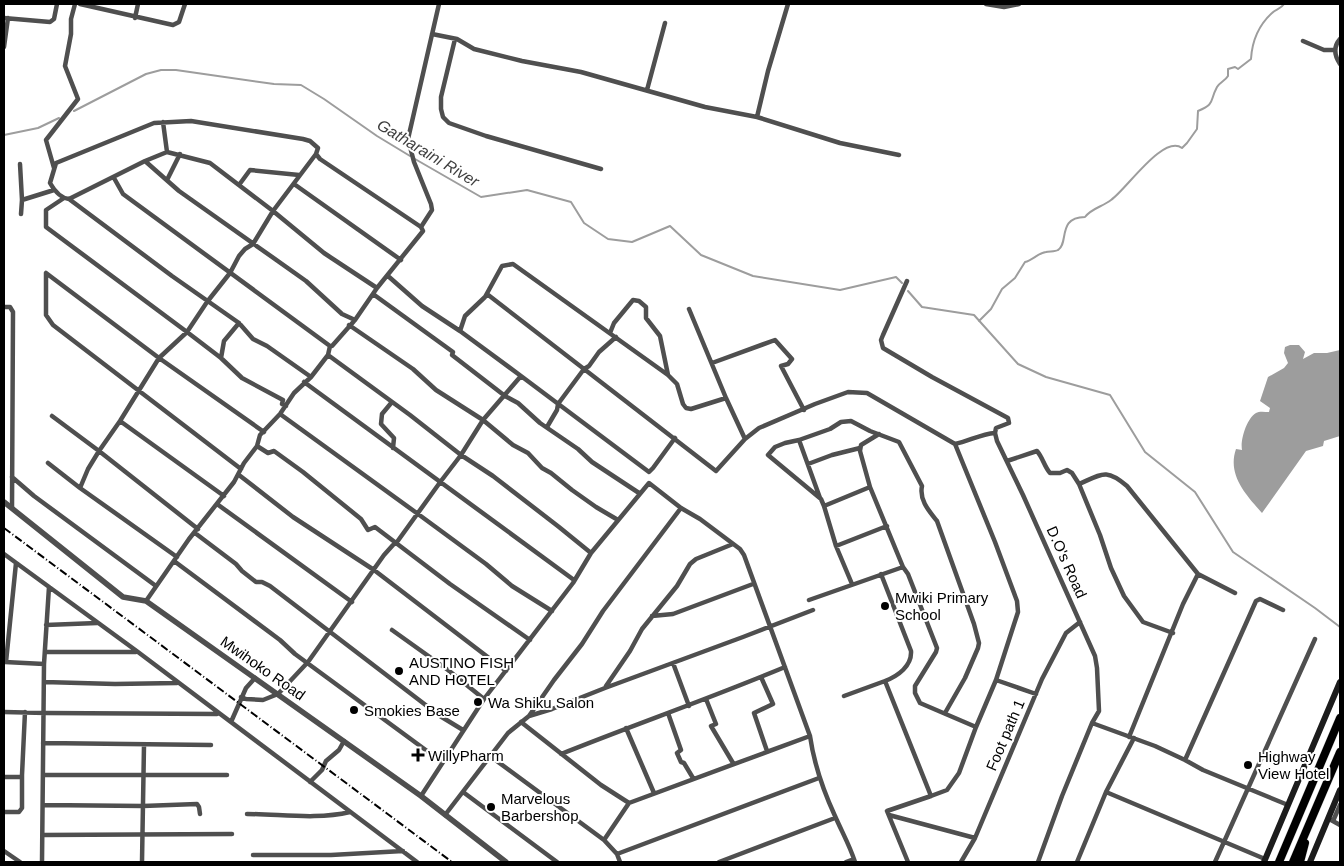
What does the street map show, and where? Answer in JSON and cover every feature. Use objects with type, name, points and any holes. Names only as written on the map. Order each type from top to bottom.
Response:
[{"type":"highway","points":[[1279,861],[1340,718]]},
{"type":"highway","points":[[1293,862],[1340,752]]},
{"type":"highway","points":[[1300,862],[1312,816]]},
{"type":"main road","points":[[1265,861],[1340,682]]},
{"type":"main road","points":[[1310,862],[1330,820],[1340,790]]},
{"type":"street","points":[[4,47],[6,18],[50,22],[54,18],[57,4]]},
{"type":"street","points":[[54,168],[46,140],[78,99],[65,66],[71,34],[71,19],[75,4]]},
{"type":"street","points":[[80,4],[99,6],[135,18],[173,25],[179,22],[185,4]]},
{"type":"street","points":[[135,18],[138,4]]},
{"type":"street","points":[[421,227],[432,210],[414,162],[408,139],[439,4]]},
{"type":"street","points":[[757,117],[768,71],[788,4]]},
{"type":"street","points":[[986,4],[1004,7],[1019,4]]},
{"type":"street","points":[[646,90],[665,23]]},
{"type":"street","points":[[432,34],[455,39],[474,48],[522,61],[581,72],[705,107],[757,117],[840,143],[899,155]]},
{"type":"street","points":[[455,39],[441,97],[443,117],[449,122],[486,136],[601,169]]},
{"type":"street","points":[[1340,39],[1334,50],[1340,64]]},
{"type":"street","points":[[1303,41],[1324,50],[1334,50]]},
{"type":"street","points":[[80,488],[98,450],[120,421],[159,358],[187,332],[207,302],[230,273],[239,256],[245,249],[254,244],[273,211],[316,154],[318,148],[303,139],[191,121],[163,122],[136,129],[56,163],[50,180],[54,190],[67,198],[207,302],[239,324],[253,339],[267,346],[311,377]]},
{"type":"street","points":[[163,122],[167,152]]},
{"type":"street","points":[[286,406],[282,404],[283,400],[242,378],[221,358],[46,227],[46,210],[145,161],[167,152],[180,154],[210,163],[324,253],[377,288]]},
{"type":"street","points":[[167,180],[180,154]]},
{"type":"street","points":[[146,601],[175,559],[239,475],[244,463],[257,446],[260,435],[280,414],[294,393],[311,377],[328,355],[330,346],[355,320],[377,288],[422,234],[421,227],[320,160],[316,154]]},
{"type":"street","points":[[145,161],[179,191],[306,281],[342,314],[355,320]]},
{"type":"street","points":[[20,164],[21,214]]},
{"type":"street","points":[[239,185],[250,170],[299,175]]},
{"type":"street","points":[[114,178],[123,194],[330,346]]},
{"type":"street","points":[[294,184],[401,260]]},
{"type":"street","points":[[22,200],[54,190]]},
{"type":"street","points":[[460,331],[465,316],[487,294],[502,266],[513,264],[668,375],[677,384],[686,408],[691,409],[726,398]]},
{"type":"street","points":[[241,469],[53,325],[46,316],[46,273],[159,358],[264,432]]},
{"type":"street","points":[[388,276],[422,306],[460,331],[650,472],[675,438]]},
{"type":"street","points":[[907,281],[881,340],[883,348],[1008,418],[1009,423],[996,428],[995,433],[982,434],[968,441],[956,444]]},
{"type":"street","points":[[374,294],[453,352],[452,355],[505,396],[518,403],[592,462],[639,494]]},
{"type":"street","points":[[487,294],[716,471],[745,438],[760,428],[823,400],[848,392],[867,394],[956,444],[1018,605],[1018,616],[996,680],[956,779],[947,790],[887,811],[908,862]]},
{"type":"street","points":[[610,333],[614,323],[633,300],[642,302],[646,307],[646,318],[660,336],[668,375]]},
{"type":"street","points":[[4,307],[10,307],[13,312],[12,508]]},
{"type":"street","points":[[689,308],[726,398],[745,438]]},
{"type":"street","points":[[221,358],[224,340],[239,324]]},
{"type":"street","points":[[350,325],[413,368],[436,390],[483,420],[513,445],[528,453],[542,468],[596,507],[618,520]]},
{"type":"street","points":[[547,427],[558,410],[558,404],[584,369],[616,337]]},
{"type":"street","points":[[712,363],[775,340],[792,359],[788,364],[781,366],[804,410]]},
{"type":"street","points":[[328,355],[493,476],[591,553]]},
{"type":"street","points":[[241,697],[263,700],[278,694],[308,662],[374,570],[462,455],[483,420],[521,376]]},
{"type":"street","points":[[304,382],[574,580]]},
{"type":"street","points":[[392,402],[382,414],[381,424],[394,438],[393,448]]},
{"type":"street","points":[[280,414],[486,564],[512,586],[552,611]]},
{"type":"street","points":[[52,416],[98,450],[256,582],[262,582],[270,586],[440,716],[463,730]]},
{"type":"street","points":[[120,421],[224,496]]},
{"type":"street","points":[[821,499],[768,455],[775,447],[830,429],[841,422],[851,421],[870,431],[900,442],[922,486],[922,497],[927,509],[937,521],[978,638],[978,648],[968,671],[945,713]]},
{"type":"street","name":"D.O's Road","points":[[995,433],[1095,656],[1097,668],[1099,711],[1092,722],[1062,796],[1039,861]]},
{"type":"street","points":[[808,464],[832,455],[860,448],[861,445],[879,434]]},
{"type":"street","points":[[799,440],[824,506],[836,546],[852,584]]},
{"type":"street","points":[[257,446],[268,453],[274,451],[303,472],[360,519],[368,530],[375,527],[450,584],[530,640]]},
{"type":"street","points":[[860,448],[870,487],[908,574],[936,648],[936,652],[916,686],[915,693],[920,703],[976,727]]},
{"type":"street","points":[[1007,461],[1037,451],[1050,473],[1060,473],[1067,470],[1072,473],[1079,484],[1111,568],[1124,596],[1143,622],[1173,633]]},
{"type":"street","points":[[48,463],[369,709],[442,762]]},
{"type":"street","points":[[1079,484],[1102,474],[1116,477],[1127,486],[1198,574],[1235,593]]},
{"type":"street","points":[[239,475],[293,517],[374,570],[506,672]]},
{"type":"street","points":[[12,477],[34,496],[156,586]]},
{"type":"street","points":[[421,796],[484,699],[552,611],[591,553],[649,483],[681,508],[700,518],[740,549],[744,555],[810,736],[813,759],[854,861],[846,862]]},
{"type":"street","points":[[824,506],[870,487]]},
{"type":"street","name":"Mwihoko Road","points":[[4,502],[123,597],[146,601],[421,796],[506,862]]},
{"type":"street","points":[[217,504],[352,602]]},
{"type":"street","points":[[445,815],[508,733],[529,716],[582,644],[603,611],[681,508]]},
{"type":"street","points":[[836,546],[887,526]]},
{"type":"street","points":[[605,688],[630,651],[642,629],[677,586],[686,569],[696,559],[733,544]]},
{"type":"street","points":[[4,554],[138,652],[417,862]]},
{"type":"street","points":[[16,563],[5,662],[44,664]]},
{"type":"street","points":[[809,600],[903,566]]},
{"type":"street","points":[[844,696],[898,676],[912,657],[881,574]]},
{"type":"street","points":[[1077,862],[1131,737],[1183,604],[1198,574]]},
{"type":"street","points":[[652,616],[673,614],[753,584]]},
{"type":"street","points":[[42,862],[44,664],[49,587]]},
{"type":"street","points":[[1185,760],[1256,601],[1260,599],[1283,610]]},
{"type":"street","points":[[529,716],[552,709],[812,610]]},
{"type":"street","name":"Foot path 1","points":[[961,862],[975,838],[1036,694],[1066,633],[1080,622]]},
{"type":"street","points":[[46,625],[97,623]]},
{"type":"street","points":[[392,630],[448,670],[484,699]]},
{"type":"street","points":[[1215,862],[1315,639]]},
{"type":"street","points":[[45,652],[138,652]]},
{"type":"street","points":[[673,663],[690,706]]},
{"type":"street","points":[[561,754],[668,712],[690,706],[785,667]]},
{"type":"street","points":[[761,677],[773,704],[754,713],[767,751]]},
{"type":"street","points":[[231,722],[241,697],[255,678]]},
{"type":"street","points":[[996,680],[1036,694]]},
{"type":"street","points":[[886,681],[931,796]]},
{"type":"street","points":[[44,682],[115,684],[177,682]]},
{"type":"street","points":[[706,699],[716,724],[711,726],[733,763]]},
{"type":"street","points":[[4,712],[218,714]]},
{"type":"street","points":[[4,812],[21,810],[25,712]]},
{"type":"street","points":[[668,712],[680,750],[677,753],[693,778]]},
{"type":"street","points":[[521,722],[600,785],[628,803]]},
{"type":"street","points":[[1092,722],[1288,805]]},
{"type":"street","points":[[626,728],[654,793]]},
{"type":"street","points":[[604,840],[628,803],[810,736]]},
{"type":"street","points":[[310,782],[322,770],[326,762],[339,750],[344,741]]},
{"type":"street","points":[[43,743],[211,745]]},
{"type":"street","points":[[142,862],[144,745]]},
{"type":"street","points":[[490,756],[604,840],[617,854],[620,862]]},
{"type":"street","points":[[43,775],[228,775]]},
{"type":"street","points":[[4,777],[22,777]]},
{"type":"street","points":[[617,854],[820,778]]},
{"type":"street","points":[[463,792],[557,862]]},
{"type":"street","points":[[1106,792],[1164,815],[1265,861]]},
{"type":"street","points":[[43,804],[143,806],[197,804],[200,814]]},
{"type":"street","points":[[1340,805],[1330,820],[1340,825]]},
{"type":"street","points":[[247,814],[334,816],[350,812]]},
{"type":"street","points":[[889,815],[975,838]]},
{"type":"street","points":[[719,862],[836,818]]},
{"type":"street","points":[[43,835],[232,834]]},
{"type":"street","points":[[4,851],[20,862]]},
{"type":"street","points":[[253,855],[331,855],[403,851]]},
{"type":"street","points":[[1039,861],[1045,862]]},
{"type":"shaded area","points":[[1299,345],[1305,352],[1303,359],[1314,353],[1340,350],[1340,436],[1324,441],[1323,446],[1306,451],[1262,513],[1244,492],[1236,476],[1234,458],[1236,449],[1242,450],[1243,435],[1250,419],[1257,412],[1269,412],[1270,408],[1260,401],[1268,377],[1284,368],[1288,363],[1284,353],[1285,347]]},
{"type":"waterway","points":[[979,321],[991,309],[1002,289],[1015,278],[1025,262],[1043,253],[1057,251],[1061,247],[1065,231],[1071,221],[1076,218],[1085,217],[1111,200],[1145,165],[1165,149],[1174,146],[1182,148],[1187,143],[1197,129],[1198,111],[1210,104],[1217,87],[1228,76],[1228,69],[1235,67],[1238,69],[1251,59],[1253,46],[1260,28],[1267,18],[1284,4]]},
{"type":"waterway","name":"Gatharaini River","points":[[74,111],[146,74],[161,70],[176,70],[274,84],[301,85],[410,156]]},
{"type":"waterway","name":"Gatharaini River","points":[[4,135],[38,128],[59,118]]},
{"type":"waterway","name":"Gatharaini River","points":[[415,159],[481,197],[527,190],[571,202],[584,223],[608,239],[632,242],[670,226],[701,255],[753,276],[840,290],[896,277],[902,283]]},
{"type":"waterway","name":"Gatharaini River","points":[[908,291],[922,307],[974,315],[1018,364],[1046,377],[1110,395],[1145,452],[1195,492],[1233,552],[1340,627]]},
{"type":"railway","points":[[4,528],[452,862]]},
{"type":"place","name":"Mwiki Primary School","points":[[885,606]]},
{"type":"place","name":"AUSTINO FISH AND HOTEL","points":[[399,671]]},
{"type":"place","name":"Wa Shiku Salon","points":[[478,702]]},
{"type":"place","name":"Smokies Base","points":[[354,710]]},
{"type":"place","name":"WillyPharm","points":[[418,755]]},
{"type":"place","name":"Highway View Hotel","points":[[1248,765]]},
{"type":"place","name":"Marvelous Barbershop","points":[[491,807]]}]
